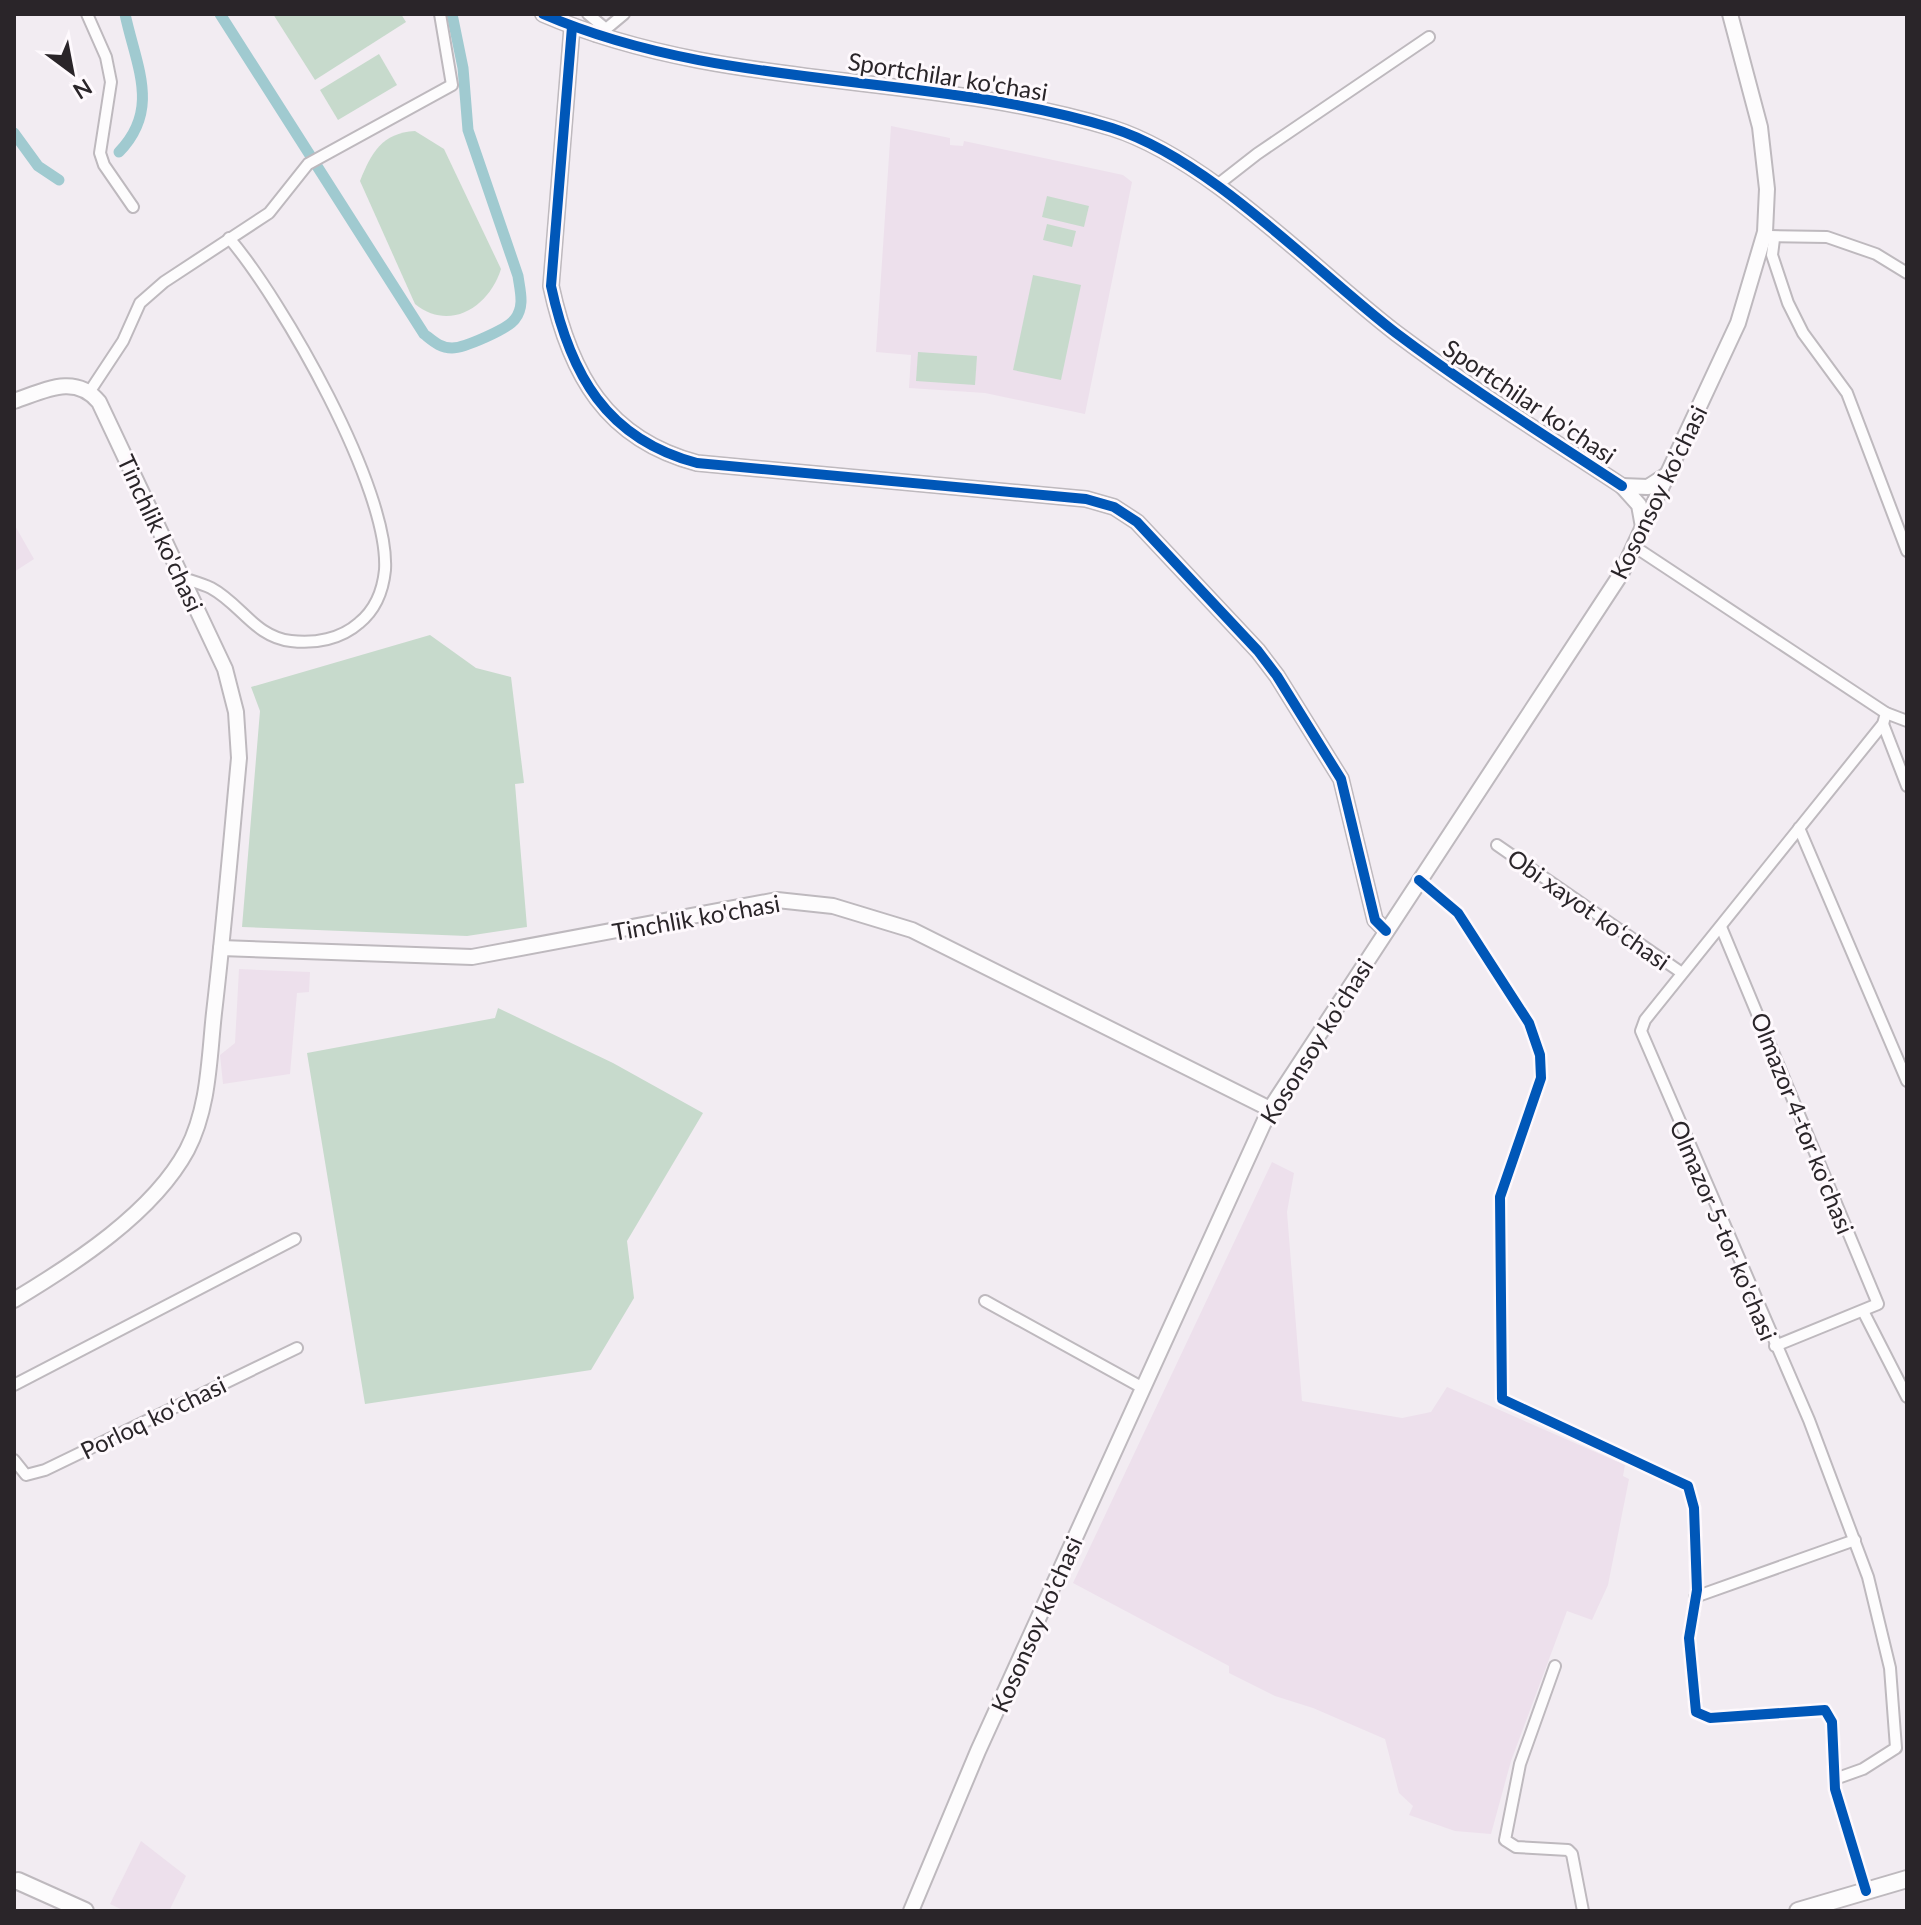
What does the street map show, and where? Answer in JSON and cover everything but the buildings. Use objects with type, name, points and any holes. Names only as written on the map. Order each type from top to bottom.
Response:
[{"type":"main road","points":[[1798,1911],[1822,1908],[1907,1879]]},
{"type":"main road","points":[[15,1880],[85,1911]]},
{"type":"street","points":[[87,14],[106,57],[111,82],[100,153],[110,174],[133,207]]},
{"type":"street","points":[[14,401],[69,385],[90,391],[123,341],[140,303],[164,282],[279,204],[302,168],[452,85],[440,14]]},
{"type":"street","name":"Sportchilar ko'chasi","points":[[543,14],[572,27],[601,32],[632,47],[754,69],[921,87],[1049,112],[1115,129],[1175,157],[1216,186],[1395,332],[1479,393],[1622,486]]},
{"type":"street","points":[[588,14],[601,32],[624,14]]},
{"type":"street","name":"Kosonsoy ko’chasi","points":[[911,1911],[978,1751],[1270,1109],[1575,646],[1635,547],[1738,323],[1770,235],[1763,142],[1730,14]]},
{"type":"street","points":[[572,27],[551,286],[558,318],[580,367],[617,424],[655,449],[697,463],[1086,499],[1126,514],[1174,559],[1258,651],[1332,759],[1344,789],[1375,920],[1386,931]]},
{"type":"street","points":[[1216,186],[1257,154],[1429,37]]},
{"type":"street","points":[[1907,273],[1876,254],[1827,237],[1770,235],[1772,255],[1788,303],[1803,333],[1847,393],[1907,551]]},
{"type":"street","points":[[183,578],[213,589],[273,638],[320,641],[348,633],[367,617],[378,599],[385,569],[378,519],[365,477],[344,432],[271,294],[229,238]]},
{"type":"street","name":"Tinchlik ko'chasi","points":[[14,1300],[78,1261],[148,1197],[184,1154],[203,1104],[239,758],[236,712],[225,669],[99,402],[90,391]]},
{"type":"street","points":[[1622,486],[1648,487],[1668,473]]},
{"type":"street","points":[[1622,486],[1639,505],[1643,527]]},
{"type":"street","points":[[1635,547],[1884,719],[1907,721]]},
{"type":"street","points":[[1884,719],[1907,786]]},
{"type":"street","name":"Olmazor 5-tor ko'chasi","points":[[1835,1779],[1863,1769],[1896,1748],[1890,1668],[1868,1577],[1809,1420],[1641,1031],[1645,1020],[1884,719]]},
{"type":"street","points":[[1799,828],[1907,1081]]},
{"type":"street","name":"Obi xayot koʻchasi","points":[[1497,845],[1682,973]]},
{"type":"street","points":[[1419,880],[1458,913],[1529,1023],[1540,1055],[1541,1078],[1500,1197],[1502,1399],[1688,1486],[1694,1508],[1695,1597],[1689,1638],[1696,1712],[1710,1718],[1822,1708],[1832,1722],[1835,1779],[1866,1891]]},
{"type":"street","name":"Tinchlik ko'chasi","points":[[221,948],[472,957],[747,903],[806,901],[860,912],[912,930],[1270,1109]]},
{"type":"street","name":"Olmazor 4-tor ko'chasi","points":[[1721,927],[1878,1304],[1863,1311]]},
{"type":"street","points":[[14,1385],[295,1239]]},
{"type":"street","points":[[985,1301],[1143,1388]]},
{"type":"street","points":[[1775,1346],[1863,1311],[1907,1397]]},
{"type":"street","name":"Porloq koʻchasi","points":[[14,1460],[26,1475],[45,1470],[297,1348]]},
{"type":"street","points":[[1695,1597],[1855,1540]]},
{"type":"street","points":[[1555,1666],[1520,1764],[1505,1840],[1516,1847],[1568,1850],[1572,1854],[1583,1911]]},
{"type":"shaded area","points":[[891,126],[950,138],[950,145],[963,146],[964,141],[1123,175],[1132,182],[1085,414],[985,393],[909,388],[911,355],[876,352]]},
{"type":"shaded area","points":[[14,524],[34,559],[14,572]]},
{"type":"shaded area","points":[[239,969],[310,972],[309,992],[297,993],[290,1074],[223,1084],[220,1055],[235,1043]]},
{"type":"shaded area","points":[[1272,1162],[1294,1173],[1287,1212],[1302,1401],[1402,1418],[1431,1412],[1447,1387],[1625,1465],[1623,1476],[1629,1479],[1608,1585],[1592,1620],[1567,1611],[1511,1761],[1491,1834],[1455,1831],[1409,1815],[1413,1806],[1399,1793],[1385,1739],[1313,1708],[1275,1696],[1229,1673],[1229,1666],[1073,1583]]},
{"type":"shaded area","points":[[141,1841],[186,1876],[169,1911],[125,1911],[110,1904]]},
{"type":"green space","points":[[273,14],[401,14],[406,22],[315,80]]},
{"type":"green space","points":[[379,54],[397,85],[338,120],[320,90]]},
{"type":"green space","points":[[415,131],[444,149],[501,269],[496,282],[478,304],[455,315],[442,316],[415,304],[360,181],[379,146],[394,136]]},
{"type":"green space","points":[[1047,196],[1089,206],[1084,227],[1042,217]]},
{"type":"green space","points":[[1047,224],[1076,231],[1072,247],[1043,240]]},
{"type":"green space","points":[[1033,275],[1081,285],[1061,380],[1013,370]]},
{"type":"green space","points":[[918,352],[977,356],[975,385],[916,381]]},
{"type":"green space","points":[[430,635],[476,668],[511,677],[524,783],[515,784],[527,927],[467,936],[242,927],[260,711],[251,687]]},
{"type":"green space","points":[[498,1008],[613,1063],[703,1113],[627,1241],[634,1298],[591,1370],[365,1404],[307,1053],[495,1018]]},
{"type":"waterway","points":[[119,152],[132,136],[142,103],[139,69],[125,14]]},
{"type":"waterway","points":[[220,14],[424,334],[448,348],[466,345],[504,328],[518,314],[521,298],[518,276],[468,130],[463,68],[452,14]]},
{"type":"waterway","points":[[14,133],[38,166],[59,180]]},
{"type":"cycle path","points":[[543,14],[612,39],[682,57],[1042,110],[1112,128],[1149,143],[1186,164],[1260,218],[1396,333],[1622,486]]},
{"type":"cycle path","points":[[572,27],[551,286],[569,347],[582,374],[616,420],[638,438],[697,463],[1086,499],[1114,507],[1137,522],[1258,651],[1341,779],[1375,920],[1386,931]]},
{"type":"cycle path","points":[[1419,880],[1458,913],[1529,1023],[1540,1055],[1541,1078],[1500,1197],[1502,1399],[1688,1486],[1694,1508],[1697,1590],[1689,1638],[1696,1712],[1710,1718],[1825,1710],[1832,1722],[1835,1789],[1866,1891]]}]
